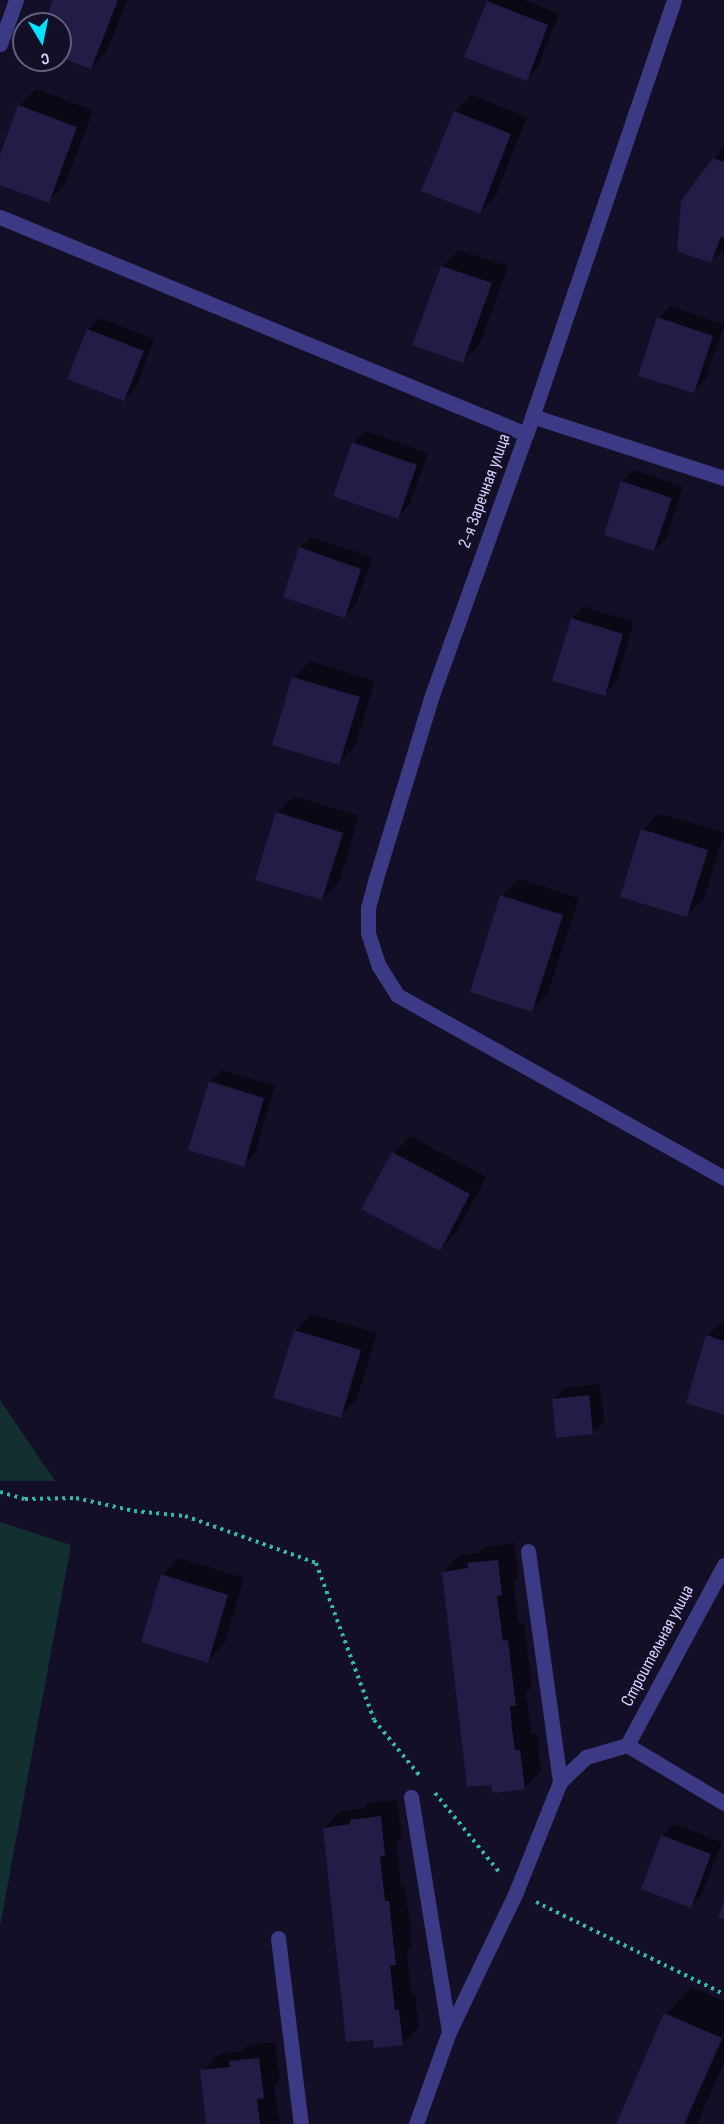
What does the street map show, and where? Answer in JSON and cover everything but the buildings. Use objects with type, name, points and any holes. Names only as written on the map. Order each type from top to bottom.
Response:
[{"type":"street","points":[[0,44],[16,0]]},
{"type":"street","name":"2-я Заречная улица","points":[[674,0],[526,434],[432,695],[368,908],[368,933],[379,966],[397,995],[724,1178]]},
{"type":"street","points":[[0,217],[526,434]]},
{"type":"street","points":[[532,416],[724,478]]},
{"type":"street","points":[[528,1551],[560,1782]]},
{"type":"street","name":"Строительная улица","points":[[627,1745],[724,1565]]},
{"type":"street","points":[[416,2124],[449,2032],[516,1892],[560,1782],[586,1757],[627,1745],[724,1803]]},
{"type":"street","points":[[411,1797],[449,2032]]},
{"type":"street","points":[[278,1938],[300,2124]]},
{"type":"path","points":[[0,1492],[25,1499],[76,1498],[134,1510],[185,1516],[316,1563],[374,1720],[426,1783]]},
{"type":"path","points":[[434,1792],[516,1892],[724,1994]]},
{"type":"green space","points":[[0,1400],[55,1481],[0,1481]]},
{"type":"green space","points":[[0,1522],[71,1545],[0,1926]]}]
